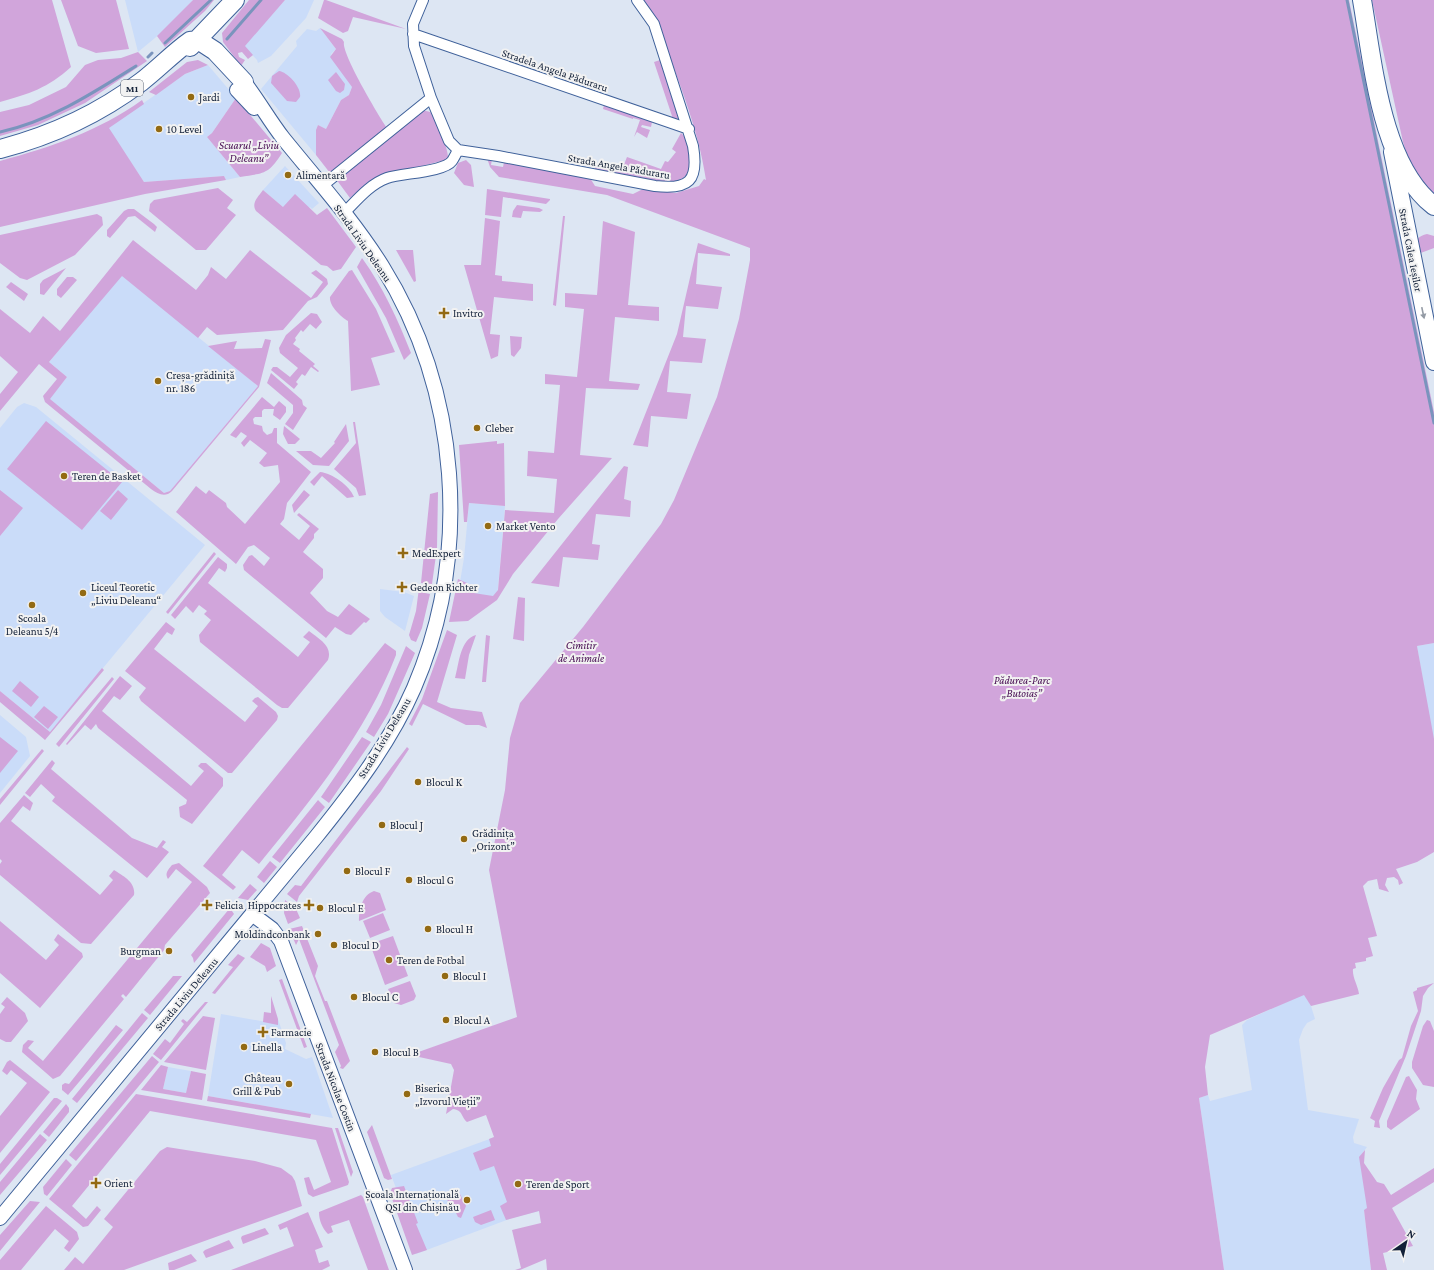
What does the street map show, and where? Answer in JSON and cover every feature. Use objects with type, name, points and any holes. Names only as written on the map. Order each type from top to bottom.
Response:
[{"type":"highway","name":"M1","points":[[0,142],[35,132],[60,122],[89,109],[130,84],[182,42],[221,0]]},
{"type":"highway","name":"M1","points":[[201,40],[204,27],[228,0]]},
{"type":"highway","name":"M1","points":[[36,142],[84,123],[125,100],[160,75],[201,40],[235,0]]},
{"type":"highway","points":[[238,86],[216,36],[221,23],[241,0]]},
{"type":"highway","points":[[1362,0],[1378,88],[1390,137],[1405,172],[1416,188],[1434,206]]},
{"type":"highway","name":"M1","points":[[0,149],[54,130],[90,114],[141,82],[190,41],[201,40]]},
{"type":"highway","points":[[201,40],[238,86]]},
{"type":"highway","name":"M1","points":[[0,153],[74,132],[128,103],[186,59],[198,56],[211,60],[238,86]]},
{"type":"main road","name":"Strada Liviu Deleanu","points":[[0,1218],[350,794],[376,756],[406,706],[426,655],[436,622],[448,551],[450,515],[449,468],[444,427],[432,378],[423,351],[404,306],[382,266],[344,213],[281,135],[238,86]]},
{"type":"main road","name":"Strada Calea Ieșilor","points":[[1390,137],[1434,362]]},
{"type":"main road","name":"Strada Nicolae Costin","points":[[252,914],[272,930],[281,941],[405,1270]]},
{"type":"street","points":[[344,213],[371,187],[379,182],[387,178],[444,167],[452,162],[458,150],[449,141],[431,98],[414,46],[413,24],[423,0]]},
{"type":"street","name":"Strada Angela Păduraru","points":[[458,150],[498,156],[655,186],[671,188],[684,184],[694,171],[695,157],[689,129],[654,24],[637,0]]},
{"type":"street","name":"Stradela Angela Păduraru","points":[[413,34],[689,129]]},
{"type":"street","points":[[322,186],[431,98]]},
{"type":"shaded area","points":[[125,0],[193,0],[167,28],[138,52]]},
{"type":"shaded area","points":[[285,0],[314,0],[306,18],[271,56],[258,63],[244,46]]},
{"type":"shaded area","points":[[320,28],[336,49],[331,54],[352,87],[349,95],[341,100],[326,129],[318,125],[316,130],[316,155],[261,89],[297,46],[296,41],[307,29],[316,31]]},
{"type":"shaded area","points":[[208,65],[236,98],[212,133],[207,137],[240,177],[226,180],[224,176],[144,182],[108,128],[185,74]]},
{"type":"shaded area","points":[[285,166],[319,203],[312,209],[310,207],[308,209],[283,207],[263,190]]},
{"type":"shaded area","name":"Creșa-grădiniță nr. 186","points":[[122,275],[258,386],[170,491],[164,493],[49,399],[67,377],[49,362]]},
{"type":"shaded area","name":"Liceul Teoretic „Liviu Deleanu“","points":[[24,403],[36,407],[205,545],[50,732],[0,691],[0,428],[17,407]]},
{"type":"shaded area","points":[[469,503],[505,506],[497,600],[458,594],[464,558]]},
{"type":"shaded area","points":[[380,589],[404,592],[414,596],[405,631],[385,617],[380,611]]},
{"type":"shaded area","points":[[1434,643],[1434,739],[1433,740],[1417,646]]},
{"type":"shaded area","points":[[0,715],[26,737],[30,756],[0,793]]},
{"type":"shaded area","points":[[1304,994],[1311,1006],[1315,1019],[1307,1023],[1299,1040],[1308,1110],[1359,1119],[1353,1137],[1354,1143],[1367,1147],[1361,1155],[1368,1209],[1364,1210],[1371,1270],[1224,1270],[1199,1098],[1208,1095],[1210,1101],[1252,1090],[1242,1025],[1247,1020]]},
{"type":"shaded area","points":[[221,1014],[278,1024],[278,1019],[286,1043],[285,1049],[306,1059],[312,1057],[333,1118],[208,1096]]},
{"type":"shaded area","points":[[168,1067],[191,1071],[186,1093],[163,1089]]},
{"type":"shaded area","name":"Școala Internațională QSI din Chișinău","points":[[528,1125],[539,1211],[512,1218],[416,1254],[393,1189],[396,1188],[391,1175]]},
{"type":"green space","points":[[0,0],[52,0],[71,67],[54,80],[38,89],[0,102]]},
{"type":"green space","points":[[61,0],[116,0],[129,49],[96,53],[78,46]]},
{"type":"green space","points":[[193,0],[214,0],[205,11],[165,47],[157,36]]},
{"type":"green space","points":[[249,0],[285,0],[245,46],[253,55],[248,59],[242,52],[238,53],[239,57],[245,60],[241,66],[223,42],[222,33]]},
{"type":"green space","points":[[324,0],[406,29],[353,17],[348,31],[343,33],[318,18]]},
{"type":"green space","name":"Pădurea-Parc „Butoiaș”","points":[[643,0],[1349,0],[1434,412],[1434,643],[1417,646],[1434,739],[1434,852],[1417,862],[1396,869],[1403,883],[1399,885],[1398,880],[1394,877],[1387,878],[1385,885],[1389,892],[1379,889],[1377,879],[1368,881],[1363,886],[1377,936],[1368,938],[1373,956],[1366,958],[1366,961],[1355,963],[1356,968],[1353,969],[1353,975],[1359,994],[1311,1006],[1304,995],[1210,1035],[1205,1067],[1208,1095],[1199,1098],[1224,1270],[547,1270],[546,1259],[520,1270],[515,1270],[521,1268],[512,1230],[541,1223],[539,1211],[506,1220],[500,1206],[507,1202],[494,1166],[480,1171],[473,1153],[491,1146],[489,1139],[494,1137],[486,1115],[467,1122],[459,1111],[453,1109],[446,1114],[454,1070],[451,1064],[410,1055],[517,1017],[489,870],[505,790],[510,738],[520,703],[583,627],[661,524],[674,500],[717,397],[739,319],[750,260],[750,248],[607,195],[499,177],[490,167],[487,158],[492,159],[491,165],[503,167],[504,162],[590,178],[595,186],[633,194],[645,188],[676,193],[699,186],[704,179],[706,180],[692,119],[685,99],[656,20]]},
{"type":"green space","points":[[1372,0],[1434,0],[1434,198],[1423,186],[1415,172],[1403,142]]},
{"type":"green space","points":[[320,28],[342,39],[354,71],[387,128],[330,173],[316,155],[316,130],[318,125],[326,129],[341,100],[349,95],[352,87],[330,57],[336,49]]},
{"type":"green space","points":[[138,52],[147,61],[85,103],[38,125],[0,136],[0,112],[29,105],[66,87],[85,65],[98,60],[121,58]]},
{"type":"green space","points":[[198,60],[208,65],[185,74],[156,95],[149,92],[187,62]]},
{"type":"green space","points":[[660,60],[680,117],[679,120],[670,120],[672,116],[654,62]]},
{"type":"green space","points":[[279,71],[290,77],[297,85],[300,97],[296,102],[287,101],[271,83],[272,76]]},
{"type":"green space","points":[[336,72],[345,84],[344,90],[340,93],[336,91],[328,80]]},
{"type":"green space","name":"Scuarul „Liviu Deleanu”","points":[[236,98],[282,153],[273,165],[265,172],[240,177],[207,137],[212,133]]},
{"type":"green space","points":[[142,100],[144,104],[109,128],[144,182],[224,176],[226,180],[145,194],[0,227],[0,161],[38,150],[74,137],[109,121]]},
{"type":"green space","points":[[604,105],[652,122],[651,127],[642,125],[641,127],[650,130],[647,138],[637,132],[634,137],[640,120],[603,109]]},
{"type":"green space","points":[[423,111],[431,113],[440,128],[445,142],[448,158],[376,178],[368,182],[350,198],[336,179]]},
{"type":"green space","points":[[681,133],[688,142],[690,150],[690,166],[687,175],[679,180],[666,183],[595,170],[595,167],[597,166],[621,172],[627,157],[661,169],[665,161],[668,162],[676,152],[672,149]]},
{"type":"green space","points":[[466,160],[471,165],[474,187],[464,185],[454,173],[458,163]]},
{"type":"green space","points":[[218,188],[233,200],[227,208],[236,215],[206,250],[196,250],[149,211],[150,204],[154,200]]},
{"type":"green space","points":[[487,189],[550,200],[546,204],[503,197],[501,217],[485,215]]},
{"type":"green space","points":[[263,190],[283,207],[295,194],[317,215],[327,208],[356,247],[341,269],[333,271],[327,266],[321,265],[256,211],[254,205]]},
{"type":"green space","points":[[517,205],[539,208],[543,210],[540,212],[523,211],[521,218],[512,217],[513,211]]},
{"type":"green space","points":[[134,209],[154,224],[157,227],[155,232],[135,216],[128,217],[110,238],[107,236],[107,230],[124,211]]},
{"type":"green space","points":[[97,214],[102,217],[103,225],[75,255],[27,280],[20,278],[0,263],[0,235]]},
{"type":"green space","points":[[563,216],[565,216],[556,306],[553,305]]},
{"type":"green space","points":[[485,218],[500,221],[495,275],[502,276],[502,281],[533,284],[533,301],[494,297],[490,334],[500,335],[498,356],[491,359],[464,265],[481,265]]},
{"type":"green space","points":[[603,221],[635,232],[628,305],[659,307],[659,321],[615,317],[609,381],[640,384],[638,390],[586,388],[580,455],[612,458],[558,519],[513,574],[497,600],[468,621],[449,622],[458,579],[467,583],[467,592],[493,596],[498,590],[505,510],[554,513],[557,479],[527,476],[528,451],[554,453],[560,385],[545,384],[545,374],[577,377],[584,309],[565,307],[565,293],[597,295]]},
{"type":"green space","points":[[1427,234],[1434,236],[1434,248],[1418,254],[1417,241],[1420,237]]},
{"type":"green space","points":[[133,240],[196,290],[208,275],[211,267],[226,279],[250,250],[311,298],[323,282],[311,273],[316,270],[327,279],[328,284],[317,297],[308,301],[283,330],[217,335],[207,327],[198,338],[122,276],[49,362],[67,377],[50,399],[164,493],[170,491],[258,386],[208,346],[237,341],[234,349],[262,348],[265,339],[271,340],[259,387],[172,491],[164,495],[151,489],[45,402],[43,396],[57,379],[39,364],[0,411],[0,394],[18,372],[0,356],[0,309],[30,333],[43,316],[60,331]]},
{"type":"green space","points":[[698,243],[730,254],[730,256],[698,253],[696,284],[722,287],[718,309],[686,306],[683,337],[706,339],[702,363],[670,361],[667,392],[691,394],[687,419],[651,416],[648,447],[633,445],[677,334]]},
{"type":"green space","points":[[396,250],[413,250],[416,281],[414,282]]},
{"type":"green space","points":[[362,258],[383,292],[411,353],[404,360],[386,318],[357,267]]},
{"type":"green space","points":[[66,268],[44,295],[40,294],[40,284],[43,280]]},
{"type":"green space","points":[[352,270],[376,309],[395,352],[371,358],[380,385],[351,391],[348,321],[333,307],[330,297],[349,271]]},
{"type":"green space","points":[[67,277],[73,277],[77,280],[61,298],[57,295],[57,289]]},
{"type":"green space","points":[[11,282],[28,294],[24,301],[6,287]]},
{"type":"green space","points":[[311,313],[317,314],[322,322],[316,329],[310,324],[303,332],[301,330],[295,338],[296,340],[293,344],[315,364],[313,366],[319,371],[318,372],[311,367],[305,376],[302,374],[296,382],[298,384],[294,389],[271,370],[273,367],[277,367],[290,377],[298,368],[280,353],[279,348],[286,335]]},
{"type":"green space","points":[[510,336],[522,337],[521,348],[514,357],[511,355]]},
{"type":"green space","points":[[271,373],[302,400],[303,405],[307,408],[293,430],[285,424],[293,413],[293,405],[267,383]]},
{"type":"green space","points":[[262,397],[274,407],[279,401],[286,407],[286,412],[280,420],[273,415],[274,409],[264,409],[262,411],[262,417],[255,417],[253,419],[254,424],[262,426],[263,431],[267,435],[272,433],[274,428],[277,428],[277,443],[311,472],[287,503],[284,519],[280,524],[299,540],[310,526],[297,515],[299,513],[319,529],[314,534],[314,538],[303,552],[323,569],[323,578],[310,593],[327,611],[338,617],[349,604],[370,619],[366,623],[364,622],[351,635],[346,634],[335,627],[326,638],[244,570],[243,565],[249,556],[252,555],[264,566],[270,558],[254,545],[248,547],[236,564],[176,512],[196,486],[206,494],[209,490],[226,503],[227,507],[245,524],[280,482],[278,465],[264,467],[259,463],[267,453],[250,440],[244,447],[241,443],[247,436],[241,432],[236,438],[230,435]]},
{"type":"green space","name":"Teren de Basket","points":[[46,421],[122,482],[82,530],[7,469]]},
{"type":"green space","points":[[353,422],[355,422],[366,495],[359,496],[356,488],[334,469],[356,443]]},
{"type":"green space","points":[[346,424],[349,441],[329,466],[313,465],[296,451],[311,451],[321,458],[335,443],[334,442]]},
{"type":"green space","points":[[284,426],[300,439],[295,444],[288,444],[283,434]]},
{"type":"green space","points":[[497,441],[497,444],[504,443],[505,506],[469,503],[467,522],[464,522],[459,445]]},
{"type":"green space","points":[[624,466],[628,467],[624,499],[631,501],[630,517],[596,514],[592,544],[600,545],[598,560],[563,557],[559,587],[531,583]]},
{"type":"green space","points":[[320,472],[335,477],[349,489],[354,497],[347,498],[322,476],[314,486],[310,482]]},
{"type":"green space","points":[[0,490],[23,508],[0,536]]},
{"type":"green space","points":[[118,490],[128,499],[111,520],[100,511]]},
{"type":"green space","points":[[304,490],[310,495],[294,513],[292,505]]},
{"type":"green space","points":[[438,492],[437,548],[432,584],[421,583],[430,494]]},
{"type":"green space","points":[[214,552],[216,554],[168,614],[166,612]]},
{"type":"green space","points":[[218,557],[227,564],[227,568],[225,572],[219,568],[208,583],[298,657],[310,642],[303,637],[309,631],[324,643],[329,651],[328,660],[288,708],[282,708],[277,705],[200,642],[199,635],[211,620],[204,614],[207,611],[199,605],[193,613],[186,606],[175,619],[171,615]]},
{"type":"green space","points":[[419,588],[425,593],[430,594],[422,628],[416,642],[411,640],[409,635],[416,611]]},
{"type":"green space","points":[[518,597],[525,598],[524,641],[513,639]]},
{"type":"green space","points":[[166,622],[175,629],[172,635],[167,632],[154,649],[245,722],[258,706],[252,701],[258,697],[276,712],[278,716],[277,720],[232,773],[228,773],[141,701],[139,697],[146,688],[125,671]]},
{"type":"green space","points":[[447,630],[457,635],[437,702],[451,708],[482,712],[487,728],[479,725],[466,725],[423,704],[412,726],[409,724],[422,699]]},
{"type":"green space","points":[[476,635],[469,655],[465,679],[455,678],[463,647],[471,637]]},
{"type":"green space","points":[[486,635],[490,636],[486,682],[482,682]]},
{"type":"green space","points":[[385,643],[396,651],[396,655],[384,684],[353,738],[318,790],[259,864],[242,850],[222,875],[236,887],[233,890],[203,866]]},
{"type":"green space","points":[[406,646],[415,653],[388,714],[374,737],[366,732],[381,705]]},
{"type":"green space","points":[[102,668],[104,670],[45,740],[0,702],[0,691],[50,732]]},
{"type":"green space","points":[[120,676],[132,686],[120,700],[114,696],[102,711],[191,786],[204,771],[198,766],[201,763],[206,763],[223,778],[223,786],[192,824],[180,817],[179,807],[186,804],[187,800],[98,728],[96,724],[91,730],[85,725],[67,745],[66,744]]},
{"type":"green space","points":[[112,677],[114,679],[59,747],[56,744]]},
{"type":"green space","points":[[20,681],[39,697],[31,707],[12,691]]},
{"type":"green space","points":[[44,706],[58,717],[48,729],[34,717]]},
{"type":"green space","points":[[0,737],[18,751],[0,773]]},
{"type":"green space","points":[[362,737],[371,742],[329,803],[321,797]]},
{"type":"green space","points":[[407,747],[409,749],[381,791],[299,896],[297,902],[287,894],[295,885],[301,886]]},
{"type":"green space","points":[[42,749],[44,751],[0,805],[0,799]]},
{"type":"green space","points":[[52,760],[55,763],[51,769],[132,838],[157,848],[163,840],[166,842],[162,847],[169,852],[147,878],[52,801],[55,797],[41,784],[30,797],[25,793]]},
{"type":"green space","points":[[24,795],[33,803],[30,811],[23,806],[11,821],[100,895],[113,880],[109,876],[114,870],[125,877],[133,886],[134,895],[91,944],[81,943],[0,875],[0,864],[2,861],[0,859],[0,823]]},
{"type":"green space","points":[[318,800],[325,807],[280,863],[272,857]]},
{"type":"green space","points":[[270,861],[277,867],[264,883],[257,877]]},
{"type":"green space","points":[[179,863],[207,887],[210,893],[165,945],[164,950],[126,997],[123,994],[121,996],[124,999],[60,1076],[53,1079],[22,1052],[23,1045],[28,1040],[34,1041],[28,1048],[43,1061],[192,882],[176,869],[168,879],[168,870],[172,865]]},
{"type":"green space","points":[[250,884],[257,890],[248,900],[238,898]]},
{"type":"green space","points":[[374,891],[380,893],[386,910],[359,921],[364,899]]},
{"type":"green space","points":[[285,900],[296,909],[300,918],[288,924],[284,913]]},
{"type":"green space","points":[[230,908],[234,914],[194,963],[191,955]]},
{"type":"green space","points":[[383,913],[390,930],[370,938],[363,921]]},
{"type":"green space","points":[[0,921],[46,960],[59,945],[54,940],[58,934],[82,953],[83,957],[40,1008],[0,973]]},
{"type":"green space","points":[[302,926],[318,966],[315,976],[325,1001],[327,1001],[350,1061],[343,1069],[340,1068],[341,1066],[335,1052],[339,1045],[299,939],[296,945],[289,929]]},
{"type":"green space","name":"Teren de Fotbal","points":[[393,936],[408,976],[385,985],[370,944]]},
{"type":"green space","points":[[261,943],[270,948],[276,966],[267,972],[265,966],[250,957]]},
{"type":"green space","points":[[238,954],[245,958],[215,994],[212,993],[233,967],[228,965]]},
{"type":"green space","points":[[173,976],[182,976],[150,1015],[144,1010]]},
{"type":"green space","points":[[282,979],[307,1047],[304,1048],[279,980]]},
{"type":"green space","points":[[410,981],[416,996],[414,1000],[401,1005],[394,1003],[388,989]]},
{"type":"green space","points":[[1434,983],[1428,988],[1423,996],[1421,1011],[1406,1056],[1379,1121],[1380,1128],[1374,1127],[1375,1121],[1370,1118],[1383,1088],[1399,1060],[1402,1058],[1411,1026],[1418,1011],[1413,992],[1417,990],[1417,988]]},
{"type":"green space","points":[[271,996],[278,1019],[278,1025],[263,1022],[264,1012],[271,1013]]},
{"type":"green space","points":[[7,997],[25,1013],[28,1021],[11,1042],[6,1042],[0,1039],[0,1014],[5,1007],[1,1004]]},
{"type":"green space","points":[[205,1002],[208,1002],[161,1060],[153,1054],[165,1039],[170,1043],[184,1024],[181,1021],[183,1019],[187,1022]]},
{"type":"green space","points":[[142,1013],[148,1018],[77,1103],[72,1099]]},
{"type":"green space","points":[[203,1016],[215,1018],[206,1070],[164,1062]]},
{"type":"green space","points":[[1427,1020],[1430,1021],[1434,1031],[1434,1087],[1423,1085],[1412,1068],[1412,1062],[1423,1026]]},
{"type":"green space","points":[[116,1025],[123,1030],[68,1095],[62,1090],[62,1085],[65,1083],[69,1084]]},
{"type":"green space","points":[[152,1056],[159,1062],[76,1161],[69,1155]]},
{"type":"green space","points":[[10,1060],[50,1092],[0,1153],[0,1116],[27,1083],[11,1070],[7,1075],[2,1071],[7,1062]]},
{"type":"green space","points":[[161,1065],[168,1067],[163,1089],[186,1093],[191,1071],[206,1074],[202,1100],[141,1090]]},
{"type":"green space","points":[[1409,1076],[1417,1090],[1416,1099],[1420,1109],[1391,1130],[1387,1127],[1387,1121],[1406,1077]]},
{"type":"green space","points":[[136,1094],[332,1128],[349,1182],[348,1185],[313,1197],[308,1194],[304,1178],[309,1177],[314,1190],[331,1182],[316,1140],[150,1111],[72,1206],[86,1219],[97,1206],[101,1210],[88,1226],[83,1227],[49,1199]]},
{"type":"green space","points":[[208,1096],[311,1114],[310,1118],[207,1101]]},
{"type":"green space","points":[[54,1098],[62,1101],[0,1175],[0,1164]]},
{"type":"green space","points":[[66,1104],[69,1108],[69,1112],[49,1137],[43,1132]]},
{"type":"green space","points":[[372,1125],[392,1179],[388,1180],[384,1178],[367,1132]]},
{"type":"green space","points":[[335,1128],[338,1128],[353,1172],[351,1177]]},
{"type":"green space","points":[[40,1134],[47,1140],[0,1195],[0,1182]]},
{"type":"green space","points":[[167,1147],[255,1161],[281,1168],[292,1176],[295,1181],[302,1206],[124,1270],[64,1270],[75,1257],[83,1264],[113,1227],[104,1219],[160,1151]]},
{"type":"green space","points":[[1365,1150],[1364,1163],[1377,1182],[1384,1184],[1391,1195],[1434,1168],[1434,1182],[1392,1208],[1413,1246],[1383,1253],[1387,1270],[1371,1270],[1364,1210],[1367,1208],[1359,1157]]},
{"type":"green space","points":[[66,1159],[72,1165],[47,1196],[44,1194],[43,1187]]},
{"type":"green space","points":[[404,1186],[418,1223],[416,1224],[427,1250],[412,1255],[390,1193],[392,1188]]},
{"type":"green space","points":[[457,1188],[466,1206],[461,1218],[458,1217],[454,1209],[451,1210],[446,1196]]},
{"type":"green space","points":[[361,1195],[389,1270],[368,1270],[349,1220],[331,1226],[333,1232],[328,1234],[321,1224],[319,1212]]},
{"type":"green space","points":[[30,1201],[40,1202],[0,1251],[0,1235]]},
{"type":"green space","points":[[46,1206],[77,1232],[79,1239],[69,1252],[64,1248],[69,1241],[55,1229],[21,1270],[0,1270],[0,1260]]},
{"type":"green space","points":[[491,1210],[495,1220],[481,1225],[475,1222],[473,1217]]},
{"type":"green space","points":[[308,1212],[323,1247],[315,1250],[319,1263],[328,1260],[330,1266],[322,1270],[231,1270],[294,1246],[287,1227],[280,1230],[278,1225]]},
{"type":"green space","points":[[265,1228],[269,1234],[243,1244],[241,1238],[242,1236]]},
{"type":"green space","points":[[229,1240],[234,1248],[206,1258],[203,1252],[205,1250]]},
{"type":"green space","points":[[191,1254],[197,1261],[174,1270],[169,1270],[168,1263]]},
{"type":"waterway","points":[[165,43],[211,0]]},
{"type":"waterway","points":[[227,39],[261,0]]},
{"type":"waterway","points":[[1347,0],[1434,423]]},
{"type":"waterway","points":[[148,57],[152,53]]},
{"type":"waterway","points":[[0,132],[36,121],[71,105],[136,66]]},
{"type":"place","name":"Jardi","points":[[191,97]]},
{"type":"place","name":"10 Level","points":[[159,129]]},
{"type":"place","name":"Alimentară","points":[[288,175]]},
{"type":"place","name":"Invitro","points":[[444,313]]},
{"type":"place","name":"Creșa-grădiniță nr. 186","points":[[158,381]]},
{"type":"place","name":"Cleber","points":[[477,428]]},
{"type":"place","name":"Teren de Basket","points":[[64,476]]},
{"type":"place","name":"Market Vento","points":[[488,526]]},
{"type":"place","name":"MedExpert","points":[[403,553]]},
{"type":"place","name":"Gedeon Richter","points":[[402,587]]},
{"type":"place","name":"Liceul Teoretic „Liviu Deleanu“","points":[[83,593]]},
{"type":"place","name":"Scoala Deleanu 5/4","points":[[32,605]]},
{"type":"place","name":"Blocul K","points":[[418,782]]},
{"type":"place","name":"Blocul J","points":[[382,825]]},
{"type":"place","name":"Grădinița „Orizont”","points":[[464,839]]},
{"type":"place","name":"Blocul F","points":[[347,871]]},
{"type":"place","name":"Blocul G","points":[[409,880]]},
{"type":"place","name":"Felicia","points":[[207,905]]},
{"type":"place","name":"Hippocrates","points":[[309,905]]},
{"type":"place","name":"Blocul E","points":[[320,908]]},
{"type":"place","name":"Blocul H","points":[[428,929]]},
{"type":"place","name":"Moldindconbank","points":[[318,934]]},
{"type":"place","name":"Blocul D","points":[[334,945]]},
{"type":"place","name":"Burgman","points":[[169,951]]},
{"type":"place","name":"Teren de Fotbal","points":[[389,960]]},
{"type":"place","name":"Blocul I","points":[[445,976]]},
{"type":"place","name":"Blocul C","points":[[354,997]]},
{"type":"place","name":"Blocul A","points":[[446,1020]]},
{"type":"place","name":"Farmacie","points":[[263,1032]]},
{"type":"place","name":"Linella","points":[[244,1047]]},
{"type":"place","name":"Blocul B","points":[[375,1052]]},
{"type":"place","name":"Château Grill & Pub","points":[[289,1084]]},
{"type":"place","name":"Biserica „Izvorul Vieții”","points":[[407,1094]]},
{"type":"place","name":"Orient","points":[[96,1183]]},
{"type":"place","name":"Teren de Sport","points":[[518,1184]]},
{"type":"place","name":"Școala Internațională QSI din Chișinău","points":[[467,1200]]},
{"type":"park label","name":"Cimitir de Animale","points":[[581,651]]}]
